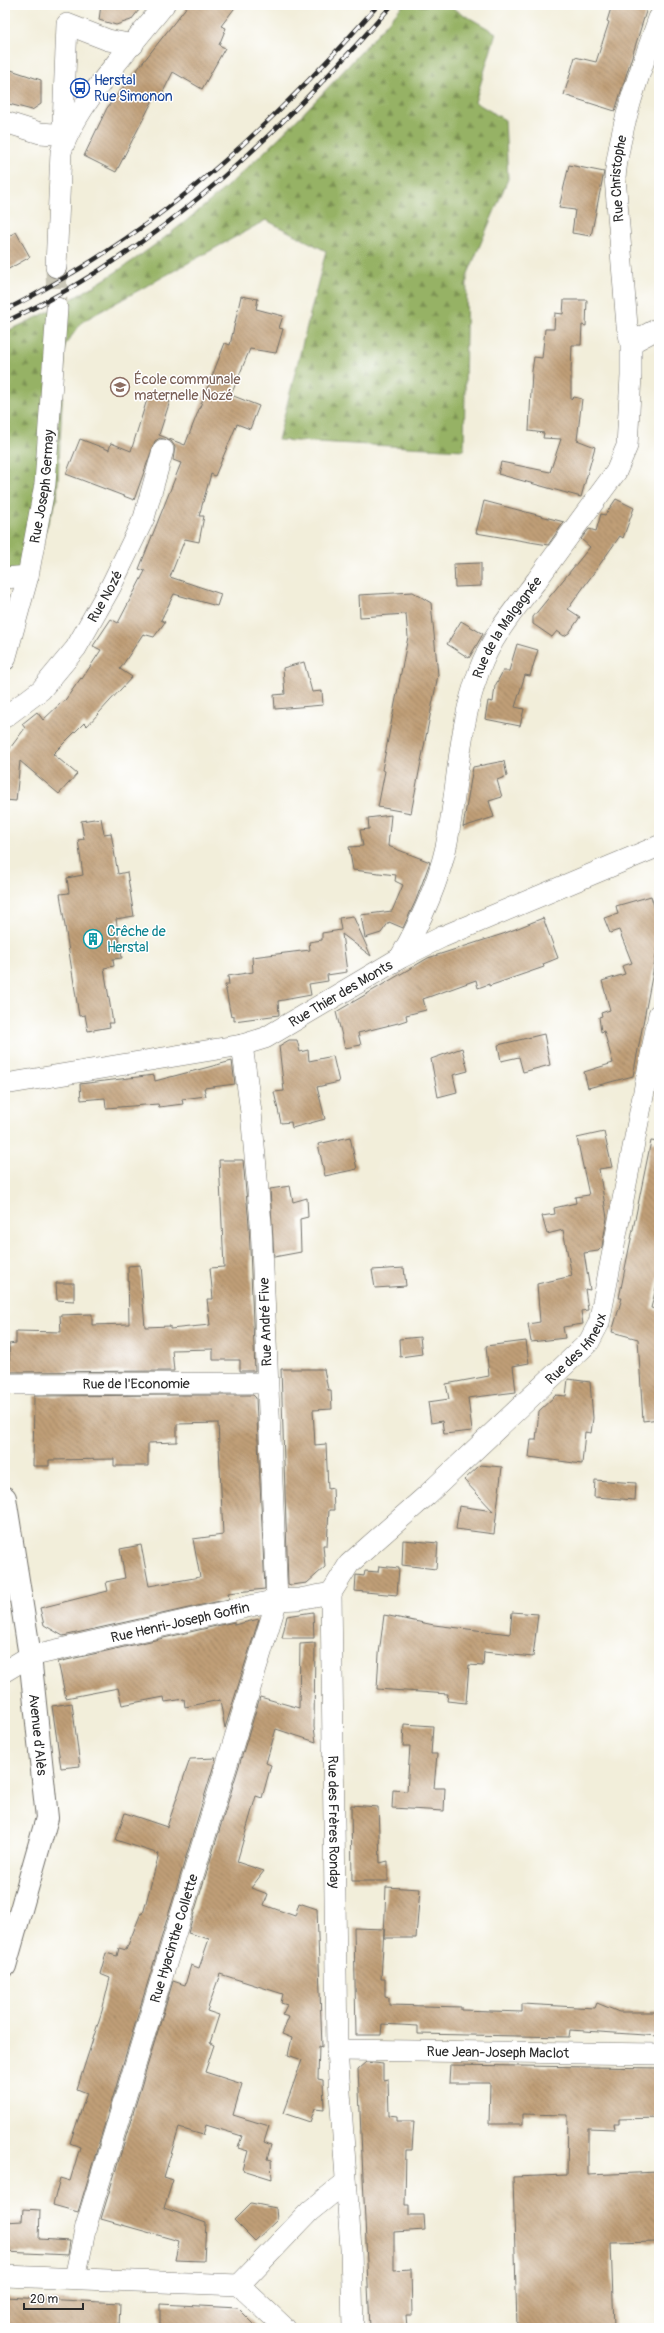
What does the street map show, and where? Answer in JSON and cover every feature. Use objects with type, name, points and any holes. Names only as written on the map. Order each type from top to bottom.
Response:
[{"type":"street","points":[[56,266],[61,152],[67,135],[95,93],[164,5]]},
{"type":"street","name":"Rue Christophe","points":[[631,344],[627,326],[615,177],[617,153],[639,76],[659,18]]},
{"type":"street","points":[[67,135],[63,125],[67,24],[108,40],[133,45]]},
{"type":"street","points":[[5,122],[40,133],[67,135]]},
{"type":"street","name":"Rue Joseph Germay","points":[[5,660],[28,576],[45,484],[57,308]]},
{"type":"street","points":[[631,344],[659,328]]},
{"type":"street","name":"Rue de la Malgagnée","points":[[400,958],[425,909],[439,874],[446,846],[467,715],[478,672],[488,650],[508,618],[616,472],[627,446],[630,401],[631,344]]},
{"type":"street","name":"Rue Nozé","points":[[5,717],[41,690],[76,648],[111,586],[144,518],[163,450]]},
{"type":"street","points":[[5,578],[28,576]]},
{"type":"street","name":"Rue Thier des Monts","points":[[5,1084],[242,1045],[265,1038],[400,958],[442,936],[659,846]]},
{"type":"street","name":"Rue des Hineux","points":[[331,1594],[349,1564],[427,1495],[589,1342],[599,1322],[659,1014]]},
{"type":"street","name":"Rue André Five","points":[[242,1045],[251,1112],[261,1223],[277,1600]]},
{"type":"street","name":"Rue de l'Economie","points":[[5,1384],[267,1383]]},
{"type":"street","name":"Avenue d'Alès","points":[[5,1498],[30,1656],[47,1818],[5,1966]]},
{"type":"street","name":"Rue Henri-Joseph Goffin","points":[[5,1671],[30,1656],[277,1600],[299,1599],[331,1594]]},
{"type":"street","name":"Rue des Frères Ronday","points":[[331,1594],[337,2050],[351,2248],[353,2328]]},
{"type":"street","name":"Rue Hyacinthe Collette","points":[[75,2278],[86,2226],[277,1600]]},
{"type":"street","name":"Rue Jean-Joseph Maclot","points":[[337,2050],[659,2054]]},
{"type":"street","points":[[239,2285],[310,2211],[346,2182]]},
{"type":"street","points":[[5,2276],[239,2285],[285,2328]]},
{"type":"green space","points":[[403,5],[447,5],[496,33],[475,102],[505,120],[508,179],[467,276],[464,450],[278,440],[326,251],[266,220],[83,321],[65,345],[57,499],[28,576],[5,582],[5,332],[64,303],[119,270],[172,232],[222,191],[315,101]]},
{"type":"building","points":[[101,5],[143,5],[131,20],[116,25],[99,20]]},
{"type":"building","points":[[188,5],[237,5],[221,26],[226,28],[219,45],[225,48],[202,89],[173,72],[159,100],[154,98],[116,172],[84,156],[107,108]]},
{"type":"building","points":[[612,5],[648,5],[615,111],[564,95],[575,57],[596,62],[609,22],[607,21]]},
{"type":"building","points":[[5,68],[41,80],[41,104],[32,110],[5,103]]},
{"type":"building","points":[[569,165],[604,172],[591,236],[572,233],[575,210],[559,208]]},
{"type":"building","points":[[16,232],[30,257],[5,271],[5,238]]},
{"type":"building","points":[[241,296],[258,299],[256,309],[283,316],[279,328],[283,329],[276,353],[250,349],[231,395],[259,406],[250,429],[237,424],[215,476],[211,474],[199,516],[204,516],[199,542],[185,539],[170,577],[221,594],[217,606],[174,594],[161,620],[165,622],[154,637],[143,634],[120,669],[132,677],[87,726],[84,723],[53,754],[77,774],[59,794],[20,761],[16,801],[5,800],[5,755],[25,728],[22,724],[37,712],[43,720],[62,702],[63,703],[81,678],[82,679],[101,650],[93,646],[111,619],[118,623],[145,571],[139,569],[181,463],[173,460],[175,447],[171,441],[160,438],[155,441],[134,500],[66,474],[80,439],[109,450],[111,443],[131,451],[149,393],[170,401],[159,435],[185,445],[225,343],[230,345]]},
{"type":"building","points":[[564,300],[587,300],[586,326],[582,325],[581,345],[572,345],[571,371],[571,400],[574,397],[582,399],[577,440],[595,447],[581,497],[498,474],[501,462],[550,472],[561,439],[543,438],[544,433],[529,431],[532,371],[534,357],[542,358],[545,329],[554,329],[555,313],[563,314]]},
{"type":"building","points":[[616,499],[634,508],[623,538],[620,536],[568,609],[580,617],[569,633],[564,636],[557,631],[552,637],[533,624],[533,617],[590,547],[581,539],[589,529],[596,531],[601,514],[605,515]]},
{"type":"building","points":[[484,501],[564,522],[548,545],[476,533]]},
{"type":"building","points":[[481,563],[481,586],[455,587],[454,564]]},
{"type":"building","points":[[413,592],[431,603],[438,675],[411,813],[378,807],[385,771],[382,770],[408,637],[406,614],[360,617],[359,595]]},
{"type":"building","points":[[461,621],[483,634],[469,658],[447,644]]},
{"type":"building","points":[[517,644],[538,650],[530,676],[525,675],[515,707],[524,709],[520,726],[485,719],[488,701],[493,702],[495,686],[503,671],[509,671]]},
{"type":"building","points":[[304,662],[312,692],[322,691],[323,705],[275,709],[274,695],[285,694],[283,668]]},
{"type":"building","points":[[504,761],[507,776],[497,780],[502,797],[489,801],[494,817],[463,827],[473,767]]},
{"type":"building","points":[[391,815],[388,846],[430,862],[416,900],[403,928],[389,922],[381,933],[365,938],[361,915],[392,911],[403,885],[395,881],[396,875],[353,870],[349,847],[363,846],[360,830],[369,829],[368,818]]},
{"type":"building","name":"Crêche de Herstal","points":[[101,818],[104,834],[111,833],[118,874],[127,872],[134,916],[116,919],[122,958],[113,959],[114,966],[104,968],[113,1023],[109,1023],[110,1027],[88,1031],[85,1015],[79,1016],[60,894],[69,893],[67,878],[83,875],[78,840],[84,839],[81,821]]},
{"type":"building","points":[[651,896],[657,917],[659,940],[633,1076],[588,1088],[584,1072],[613,1063],[604,1031],[601,1032],[599,1017],[602,1016],[601,1013],[610,1010],[602,981],[625,974],[622,966],[632,963],[619,930],[610,933],[604,918],[618,914],[616,906]]},
{"type":"building","points":[[353,916],[371,956],[342,934],[347,972],[327,975],[328,981],[309,984],[311,995],[278,1001],[279,1015],[234,1021],[234,1016],[231,1017],[225,985],[229,985],[228,976],[253,972],[252,957],[310,950],[309,942],[322,940],[322,933],[341,930],[339,918]]},
{"type":"building","points":[[543,918],[558,958],[543,964],[544,967],[489,986],[489,984],[478,988],[476,980],[423,999],[426,1010],[406,1015],[407,1020],[358,1033],[361,1045],[345,1048],[336,1012],[428,958],[503,934]]},
{"type":"building","points":[[544,1034],[550,1065],[523,1072],[519,1057],[501,1061],[498,1045]]},
{"type":"building","points":[[289,1040],[297,1040],[300,1052],[308,1050],[309,1061],[333,1056],[339,1082],[317,1087],[325,1119],[292,1128],[291,1122],[281,1123],[274,1092],[284,1091],[279,1046]]},
{"type":"building","points":[[462,1048],[468,1071],[453,1075],[457,1092],[438,1097],[431,1059]]},
{"type":"building","points":[[232,1061],[235,1084],[204,1088],[206,1096],[182,1099],[183,1104],[159,1107],[158,1104],[106,1108],[105,1098],[81,1100],[80,1084],[154,1075],[155,1081]]},
{"type":"building","points":[[604,1132],[612,1167],[599,1169],[607,1218],[602,1247],[598,1251],[584,1253],[590,1290],[585,1289],[588,1310],[581,1311],[583,1324],[563,1327],[565,1338],[531,1342],[528,1324],[540,1322],[537,1284],[572,1276],[563,1230],[547,1234],[542,1216],[555,1214],[554,1208],[576,1203],[575,1197],[589,1195],[577,1138]]},
{"type":"building","points":[[350,1137],[357,1169],[325,1176],[318,1144]]},
{"type":"building","points":[[651,1141],[659,1142],[659,1235],[655,1236],[659,1253],[659,1276],[651,1308],[659,1310],[659,1419],[643,1421],[638,1339],[612,1332],[622,1298],[619,1298]]},
{"type":"building","points":[[219,1160],[243,1160],[249,1224],[255,1371],[240,1371],[240,1360],[213,1360],[213,1349],[172,1350],[174,1371],[10,1372],[9,1344],[16,1343],[16,1331],[61,1332],[60,1315],[92,1314],[92,1325],[129,1324],[128,1266],[140,1265],[145,1327],[170,1326],[170,1329],[210,1325],[207,1299],[213,1299],[210,1268],[224,1267]]},
{"type":"building","points":[[290,1186],[293,1202],[307,1198],[308,1217],[300,1219],[301,1252],[274,1257],[270,1189]]},
{"type":"building","points":[[404,1268],[406,1286],[375,1288],[372,1270]]},
{"type":"building","points":[[56,1283],[74,1283],[74,1301],[57,1300]]},
{"type":"building","points":[[420,1337],[422,1354],[400,1357],[399,1339]]},
{"type":"building","points":[[526,1341],[529,1363],[513,1366],[516,1392],[468,1398],[472,1431],[444,1434],[442,1421],[431,1423],[428,1402],[449,1399],[446,1384],[489,1376],[486,1346]]},
{"type":"building","points":[[281,1369],[324,1369],[328,1390],[331,1390],[332,1409],[313,1410],[315,1445],[326,1444],[328,1489],[333,1488],[334,1510],[329,1510],[327,1545],[323,1545],[325,1567],[307,1583],[291,1585],[288,1584]]},
{"type":"building","points":[[568,1379],[590,1382],[593,1418],[591,1433],[585,1432],[582,1464],[529,1457],[531,1440],[536,1440],[539,1411],[556,1395],[566,1396]]},
{"type":"building","points":[[253,1395],[256,1398],[265,1589],[228,1593],[229,1599],[63,1636],[44,1625],[40,1608],[108,1591],[106,1582],[125,1578],[120,1549],[141,1545],[149,1586],[200,1577],[193,1539],[223,1535],[218,1423],[177,1424],[177,1442],[148,1443],[148,1466],[114,1466],[114,1459],[49,1460],[49,1466],[33,1466],[34,1396]]},
{"type":"building","points":[[480,1465],[502,1467],[494,1534],[456,1529],[459,1506],[493,1511],[464,1480]]},
{"type":"building","points":[[595,1480],[636,1483],[635,1500],[594,1497]]},
{"type":"building","points":[[403,1540],[438,1543],[436,1569],[402,1565]]},
{"type":"building","points":[[379,1566],[399,1568],[397,1595],[355,1591],[356,1575],[364,1576],[365,1571],[378,1572]]},
{"type":"building","points":[[313,1612],[314,1638],[282,1638],[287,1616]]},
{"type":"building","points":[[512,1612],[538,1614],[533,1657],[484,1652],[483,1666],[469,1665],[466,1703],[447,1701],[448,1694],[377,1689],[379,1654],[384,1615],[434,1625],[510,1634]]},
{"type":"building","points":[[259,1619],[225,1728],[220,1700],[185,1707],[184,1699],[165,1702],[164,1697],[122,1705],[118,1688],[66,1698],[58,1662],[234,1622],[234,1625]]},
{"type":"building","points":[[315,1643],[314,1727],[316,1742],[276,1729],[266,1763],[271,1765],[262,1798],[256,1796],[237,1862],[264,1871],[251,1888],[268,1894],[264,1905],[295,1916],[299,1903],[317,1909],[322,2047],[319,2046],[318,2079],[323,2080],[324,2109],[315,2108],[310,2122],[283,2113],[302,2060],[288,2055],[292,2038],[282,2034],[289,2017],[282,2015],[287,2005],[281,2003],[283,1994],[220,1974],[207,2011],[219,2015],[210,2043],[214,2045],[205,2072],[242,2084],[233,2115],[269,2126],[264,2142],[271,2145],[267,2159],[271,2160],[272,2179],[243,2170],[248,2151],[238,2148],[242,2136],[206,2125],[203,2135],[179,2128],[164,2177],[173,2180],[164,2208],[206,2223],[204,2261],[175,2260],[179,2241],[101,2219],[173,1981],[185,1985],[191,1965],[199,1968],[209,1939],[188,1933],[260,1697],[299,1708],[300,1644]]},
{"type":"building","points":[[72,1703],[80,1766],[61,1768],[52,1706]]},
{"type":"building","points":[[404,1724],[433,1726],[431,1754],[437,1754],[434,1788],[445,1788],[444,1811],[392,1808],[393,1790],[407,1791],[410,1746],[403,1746]]},
{"type":"building","points":[[216,1758],[78,2212],[53,2205],[60,2178],[70,2181],[80,2147],[70,2143],[87,2093],[77,2089],[102,2011],[110,1978],[100,1974],[106,1953],[117,1956],[119,1948],[126,1950],[141,1913],[143,1914],[159,1854],[116,1840],[125,1813],[167,1827],[190,1759]]},
{"type":"building","points":[[351,1805],[378,1807],[380,1863],[388,1861],[388,1881],[352,1881]]},
{"type":"building","points":[[386,1887],[420,1889],[416,1938],[384,1938]]},
{"type":"building","points":[[354,1928],[384,1929],[381,1979],[385,1979],[385,1997],[389,1998],[389,2005],[461,2007],[461,2010],[522,2012],[522,2004],[595,2008],[597,2003],[619,2012],[659,2012],[659,2036],[570,2030],[569,2037],[418,2034],[418,2026],[382,2024],[381,2035],[356,2035]]},
{"type":"building","points":[[366,2062],[383,2064],[383,2080],[388,2079],[389,2115],[397,2116],[397,2121],[414,2121],[412,2150],[406,2150],[405,2205],[409,2205],[409,2215],[424,2215],[425,2230],[394,2232],[394,2270],[411,2269],[412,2315],[406,2315],[407,2328],[370,2328],[358,2069]]},
{"type":"building","points":[[450,2065],[659,2068],[659,2118],[619,2119],[619,2124],[614,2124],[615,2129],[588,2128],[588,2175],[659,2172],[659,2242],[611,2243],[614,2328],[517,2328],[513,2177],[567,2175],[568,2115],[523,2114],[523,2124],[489,2124],[490,2083],[449,2083]]},
{"type":"building","points":[[251,2203],[276,2208],[277,2220],[255,2241],[234,2220]]},
{"type":"building","points":[[23,2209],[40,2210],[39,2239],[70,2241],[68,2255],[5,2252],[5,2222],[22,2221]]},
{"type":"building","points":[[5,2297],[120,2303],[119,2328],[63,2328],[5,2324]]},
{"type":"building","points":[[160,2304],[238,2308],[258,2328],[160,2328]]},
{"type":"tunnel","points":[[56,267],[57,308]]},
{"type":"railway","points":[[5,310],[52,285],[121,242],[201,181],[275,114],[310,79],[378,5]]},
{"type":"railway","points":[[5,322],[61,293],[115,260],[166,224],[215,184],[262,142],[307,98],[392,5]]},
{"type":"place","name":"Herstal Rue Simonon","points":[[80,88]]},
{"type":"place","name":"École communale maternelle Nozé","points":[[120,387]]},
{"type":"place","name":"Crêche de Herstal","points":[[93,939]]}]
